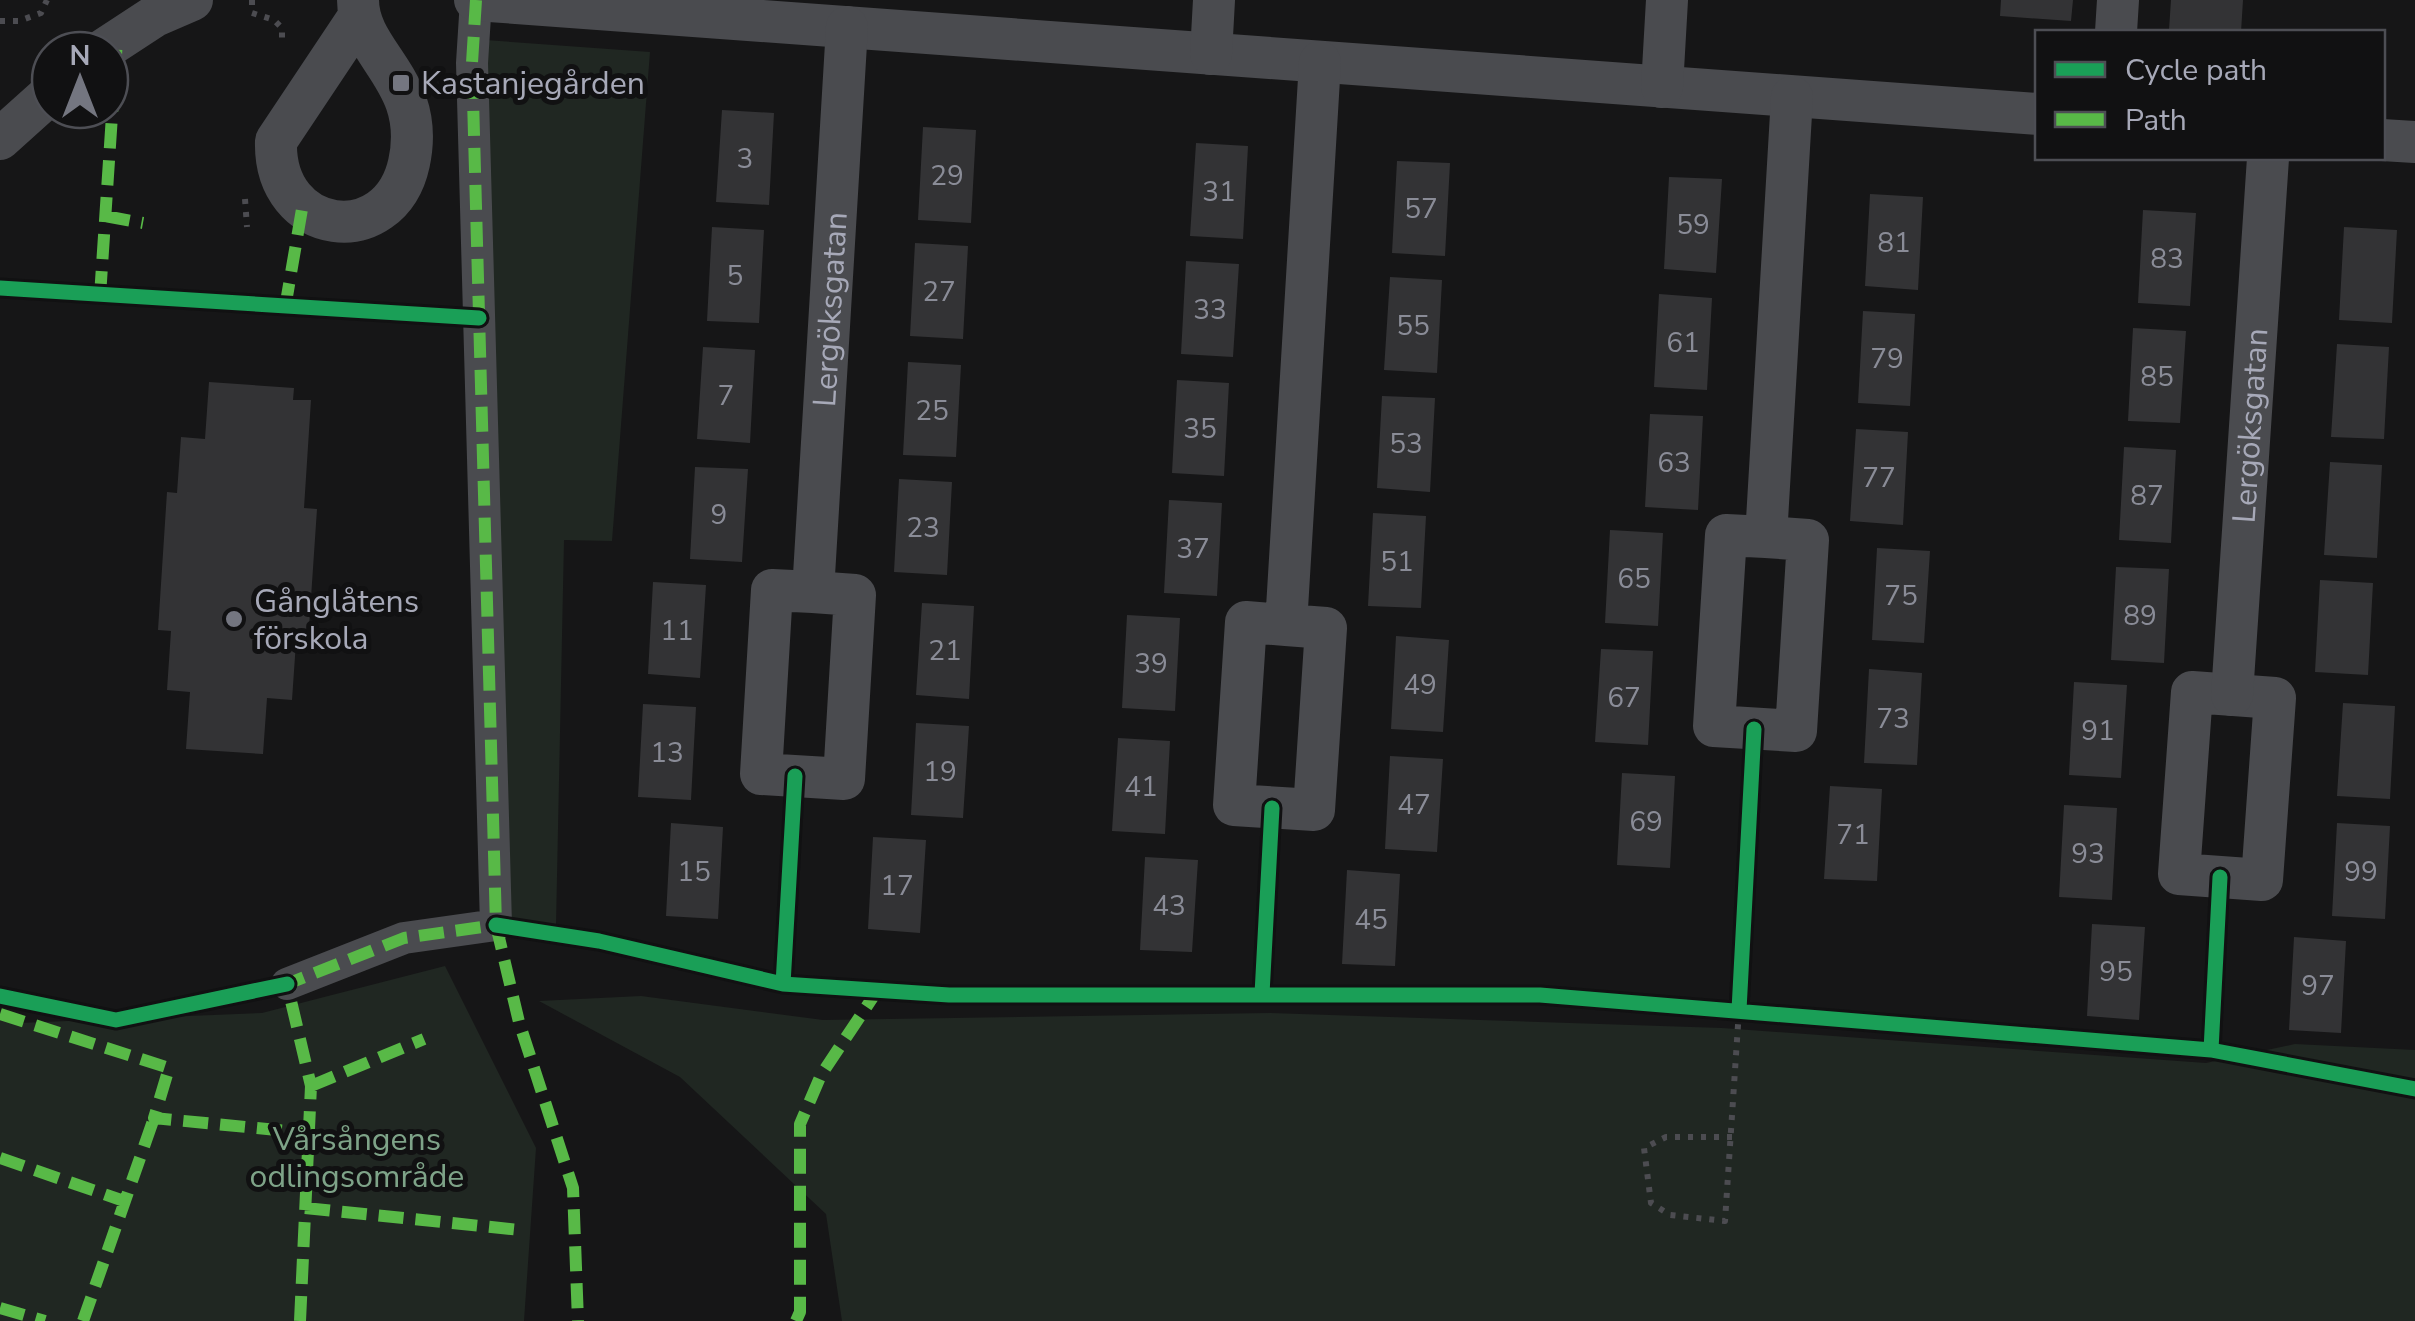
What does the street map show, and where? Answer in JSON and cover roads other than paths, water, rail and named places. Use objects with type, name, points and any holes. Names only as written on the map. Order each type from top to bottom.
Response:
[{"type":"street","points":[[130,32],[154,16],[192,0]]},
{"type":"street","points":[[287,984],[404,938],[496,924],[472,63],[475,0],[762,10],[847,27],[2035,114]]},
{"type":"street","points":[[1210,54],[1214,0]]},
{"type":"street","points":[[1662,87],[1667,0]]},
{"type":"street","points":[[2116,30],[2118,0]]},
{"type":"street","name":"Lergöksgatan","points":[[812,592],[847,27]]},
{"type":"street","points":[[1286,625],[1320,62]]},
{"type":"street","points":[[1766,538],[1792,97]]},
{"type":"street","points":[[0,140],[30,112]]},
{"type":"street","points":[[2385,140],[2415,142]]},
{"type":"street","name":"Lergöksgatan","points":[[2232,695],[2268,160]]},
{"type":"street","points":[[1726,535],[1766,538],[1808,540],[1796,731],[1714,726],[1726,535]]},
{"type":"street","points":[[772,590],[812,592],[855,595],[844,778],[761,774],[772,590]]},
{"type":"place","name":"Kastanjegården","points":[[401,83]]},
{"type":"place","name":"Gånglåtens förskola","points":[[234,619]]},
{"type":"park label","name":"Vårsångens odlingsområde","points":[[357,1158]]}]
